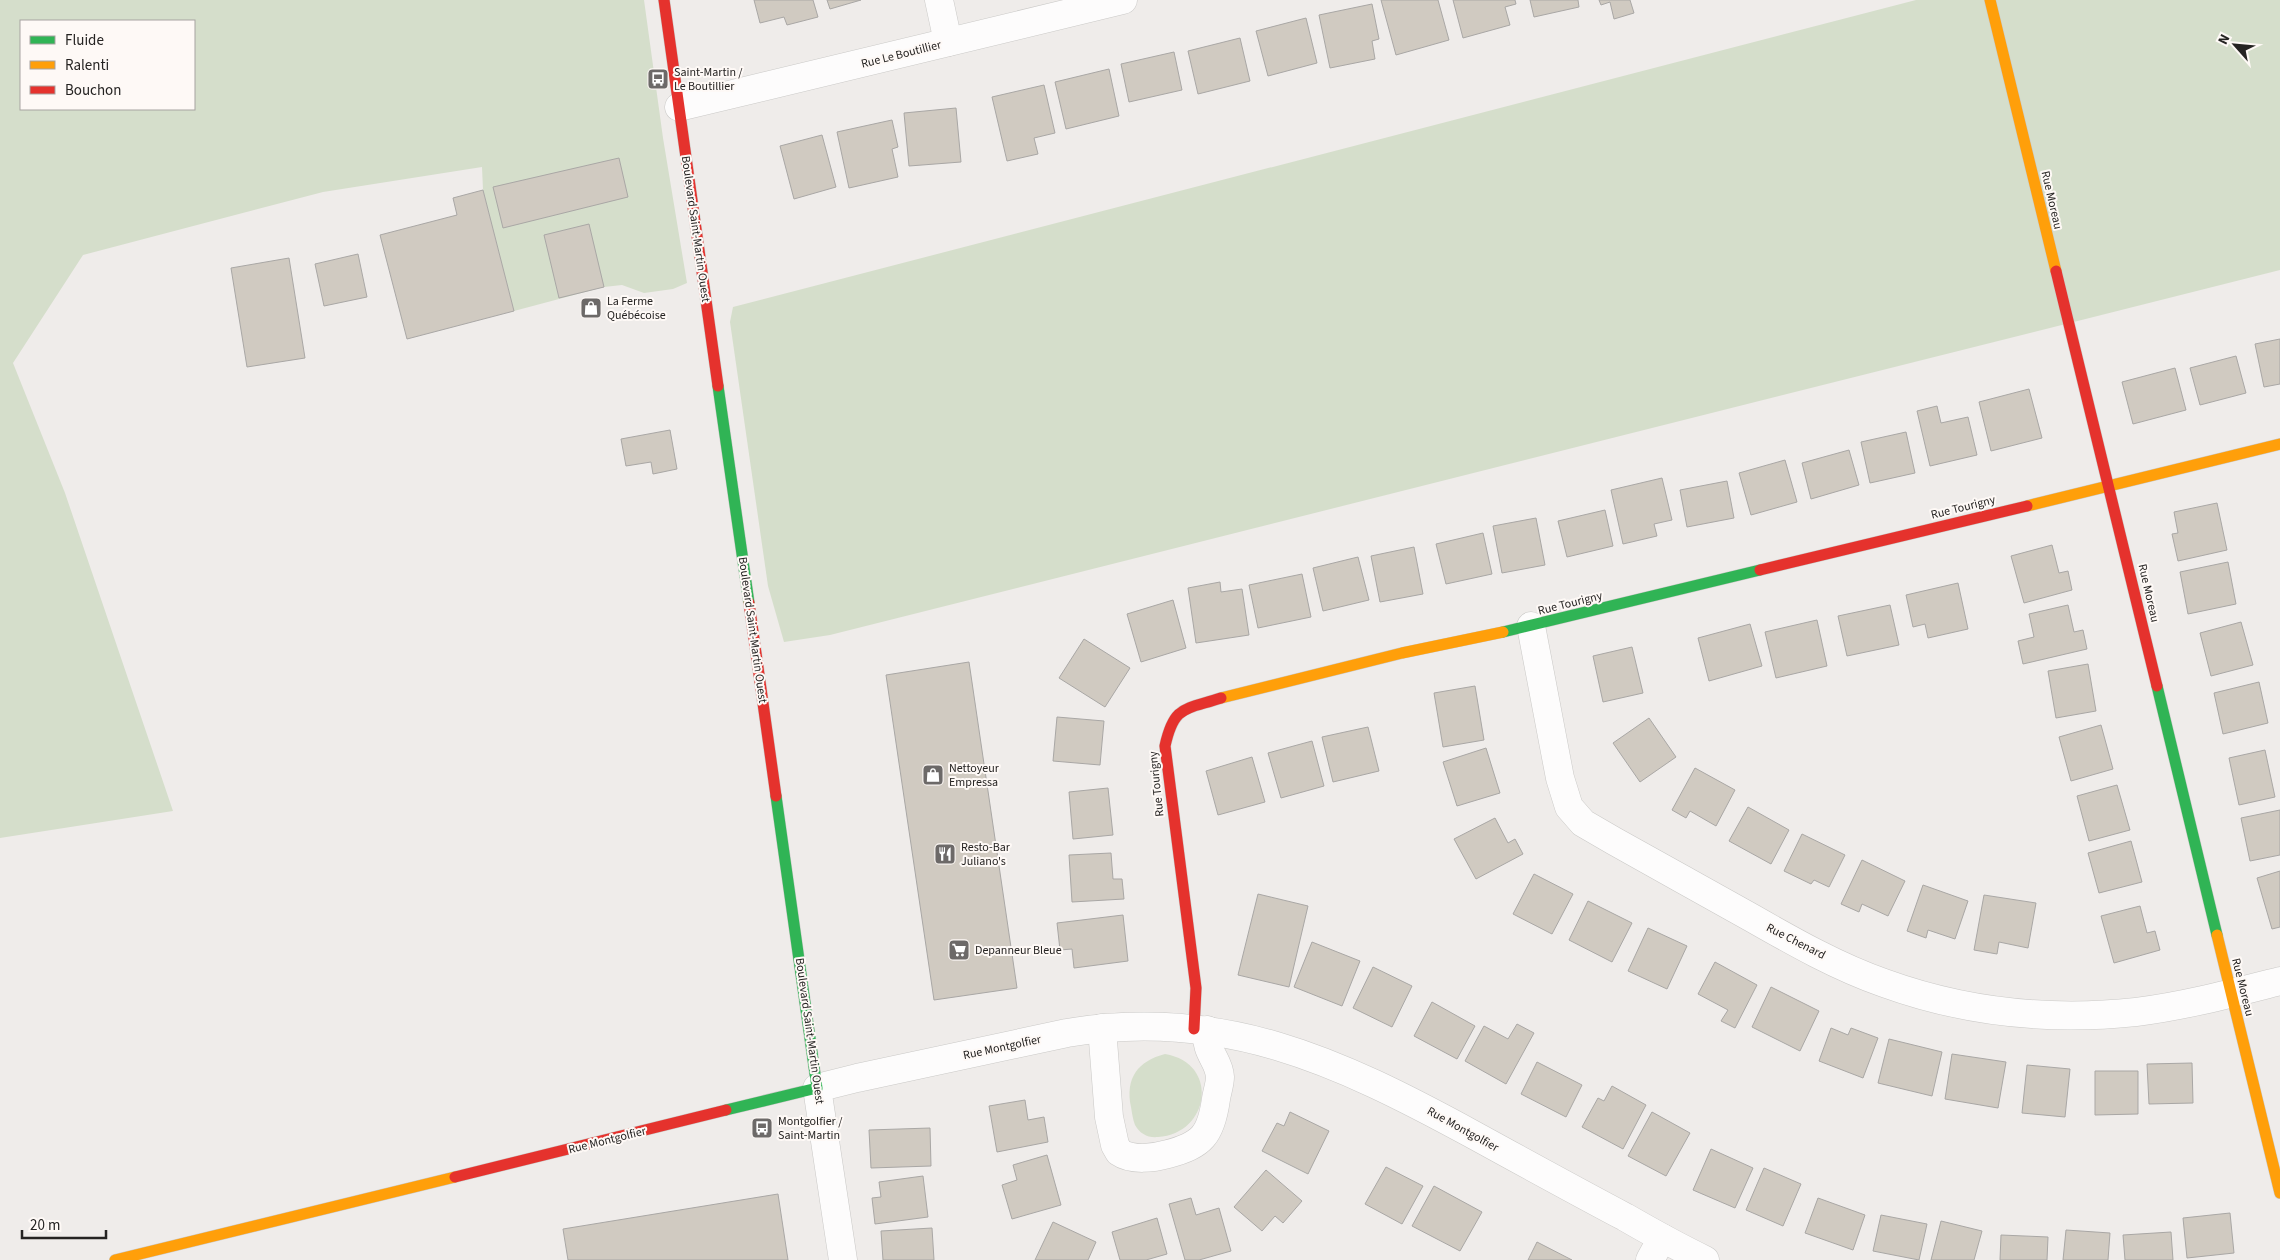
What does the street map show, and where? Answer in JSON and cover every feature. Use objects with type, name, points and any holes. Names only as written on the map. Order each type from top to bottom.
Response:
[{"type":"street","name":"Boulevard Saint-Martin Ouest","points":[[664,0],[816,1088],[843,1260]]},
{"type":"street","points":[[939,0],[948,42]]},
{"type":"street","name":"Rue Le Boutillier","points":[[679,108],[1123,0]]},
{"type":"street","name":"Rue Moreau","points":[[1990,0],[2058,282],[2110,486],[2230,993],[2280,1193]]},
{"type":"street","name":"Rue Tourigny","points":[[1200,1029],[1165,746],[1169,727],[1176,715],[1189,708],[1225,697],[1402,653],[1531,626],[2280,444]]},
{"type":"street","name":"Rue Chenard","points":[[1531,626],[1560,778],[1569,807],[1574,815],[1583,823],[1614,841],[1804,948],[1881,982],[1911,992],[1945,1001],[2019,1014],[2136,1012],[2280,981]]},
{"type":"street","name":"Rue Montgolfier","points":[[115,1260],[816,1088],[1032,1040],[1102,1028],[1160,1026],[1200,1029],[1294,1050],[1354,1072],[1411,1100],[1656,1249],[1705,1260]]},
{"type":"street","points":[[1102,1028],[1111,1130],[1119,1152],[1131,1157],[1165,1155],[1190,1148],[1201,1140],[1209,1128],[1214,1112],[1220,1076],[1215,1060],[1200,1029]]},
{"type":"green space","points":[[0,0],[644,0],[663,138],[687,283],[673,289],[644,293],[622,285],[604,287],[514,311],[483,190],[482,167],[323,192],[83,255],[13,363],[65,493],[173,811],[0,838]]},
{"type":"green space","points":[[1916,0],[2280,0],[2280,270],[830,635],[784,642],[768,586],[730,322],[733,307]]},
{"type":"green space","points":[[1165,1054],[1183,1060],[1194,1070],[1201,1083],[1202,1098],[1198,1112],[1189,1124],[1175,1133],[1151,1137],[1142,1133],[1135,1125],[1131,1107],[1130,1087],[1132,1079],[1141,1066],[1147,1061]]},
{"type":"building","points":[[754,0],[813,0],[818,17],[787,25],[784,17],[760,23]]},
{"type":"building","points":[[827,0],[861,0],[830,9]]},
{"type":"building","points":[[1381,0],[1438,0],[1449,40],[1396,55]]},
{"type":"building","points":[[1453,0],[1515,0],[1516,4],[1505,7],[1510,25],[1463,38]]},
{"type":"building","points":[[1530,0],[1578,0],[1579,7],[1534,17]]},
{"type":"building","points":[[1599,0],[1630,0],[1634,13],[1614,19],[1610,2],[1601,5]]},
{"type":"building","points":[[1372,4],[1379,39],[1372,41],[1375,59],[1330,68],[1319,15]]},
{"type":"building","points":[[1306,18],[1317,63],[1268,76],[1256,31]]},
{"type":"building","points":[[1240,38],[1250,81],[1198,94],[1188,51]]},
{"type":"building","points":[[1174,52],[1182,90],[1129,102],[1121,64]]},
{"type":"building","points":[[1109,69],[1119,116],[1066,129],[1055,82]]},
{"type":"building","points":[[1044,85],[1055,133],[1034,138],[1038,154],[1007,161],[992,97]]},
{"type":"building","points":[[956,108],[961,162],[909,166],[904,113]]},
{"type":"building","points":[[892,120],[898,147],[892,149],[898,177],[849,188],[837,132]]},
{"type":"building","points":[[822,135],[836,187],[794,199],[780,146]]},
{"type":"building","points":[[619,158],[628,197],[503,228],[493,187]]},
{"type":"building","points":[[483,190],[514,311],[407,339],[380,235],[457,215],[453,198]]},
{"type":"building","points":[[589,224],[604,287],[559,298],[544,235]]},
{"type":"building","points":[[358,254],[367,297],[324,306],[315,264]]},
{"type":"building","points":[[289,258],[305,358],[247,367],[231,268]]},
{"type":"building","points":[[2280,339],[2280,384],[2264,387],[2255,344]]},
{"type":"building","points":[[2236,356],[2246,393],[2200,405],[2190,368]]},
{"type":"building","points":[[2175,368],[2186,410],[2133,424],[2122,382]]},
{"type":"building","points":[[2029,389],[2042,438],[1991,451],[1979,402]]},
{"type":"building","points":[[1937,406],[1941,423],[1968,417],[1977,455],[1930,466],[1917,411]]},
{"type":"building","points":[[670,430],[677,469],[653,474],[651,462],[626,466],[621,439]]},
{"type":"building","points":[[1906,432],[1915,473],[1870,483],[1861,442]]},
{"type":"building","points":[[1849,450],[1859,485],[1811,499],[1802,463]]},
{"type":"building","points":[[1785,460],[1797,502],[1751,515],[1739,473]]},
{"type":"building","points":[[1662,478],[1672,520],[1654,524],[1657,536],[1623,544],[1611,490]]},
{"type":"building","points":[[1727,481],[1734,518],[1687,527],[1680,490]]},
{"type":"building","points":[[2217,503],[2227,550],[2178,561],[2172,534],[2178,533],[2174,512]]},
{"type":"building","points":[[1605,510],[1613,546],[1567,557],[1558,521]]},
{"type":"building","points":[[1536,518],[1545,565],[1502,573],[1493,526]]},
{"type":"building","points":[[1483,533],[1492,574],[1446,584],[1436,544]]},
{"type":"building","points":[[2052,545],[2059,573],[2068,571],[2072,590],[2024,603],[2011,556]]},
{"type":"building","points":[[1414,547],[1423,594],[1380,602],[1371,556]]},
{"type":"building","points":[[1358,557],[1369,600],[1323,611],[1313,568]]},
{"type":"building","points":[[2228,562],[2236,604],[2188,614],[2180,572]]},
{"type":"building","points":[[1302,574],[1311,617],[1258,628],[1249,585]]},
{"type":"building","points":[[1220,582],[1221,592],[1242,589],[1249,635],[1196,643],[1188,588]]},
{"type":"building","points":[[1958,583],[1968,629],[1928,638],[1925,624],[1913,627],[1906,595]]},
{"type":"building","points":[[1173,600],[1186,648],[1141,662],[1127,614]]},
{"type":"building","points":[[1890,605],[1899,645],[1847,656],[1838,616]]},
{"type":"building","points":[[2068,605],[2074,632],[2083,630],[2087,649],[2023,664],[2018,641],[2034,637],[2029,614]]},
{"type":"building","points":[[1817,620],[1827,666],[1776,678],[1765,632]]},
{"type":"building","points":[[2241,622],[2253,665],[2211,676],[2200,633]]},
{"type":"building","points":[[1750,624],[1762,666],[1709,681],[1698,638]]},
{"type":"building","points":[[1084,639],[1130,668],[1105,707],[1059,678]]},
{"type":"building","points":[[1632,647],[1643,693],[1603,702],[1593,656]]},
{"type":"building","points":[[969,662],[1017,988],[934,1000],[886,675]]},
{"type":"building","points":[[2088,664],[2096,711],[2056,718],[2048,671]]},
{"type":"building","points":[[2259,682],[2268,723],[2223,734],[2214,693]]},
{"type":"building","points":[[1475,686],[1484,740],[1443,747],[1434,693]]},
{"type":"building","points":[[1057,717],[1104,721],[1100,765],[1053,761]]},
{"type":"building","points":[[1649,718],[1676,757],[1640,782],[1613,743]]},
{"type":"building","points":[[2101,725],[2113,769],[2071,781],[2059,737]]},
{"type":"building","points":[[1368,727],[1379,771],[1333,782],[1322,737]]},
{"type":"building","points":[[1312,741],[1324,786],[1281,798],[1268,753]]},
{"type":"building","points":[[1486,748],[1500,793],[1457,806],[1443,762]]},
{"type":"building","points":[[2265,750],[2275,797],[2239,805],[2229,758]]},
{"type":"building","points":[[1252,757],[1265,802],[1218,815],[1206,771]]},
{"type":"building","points":[[1695,768],[1735,790],[1716,826],[1690,811],[1686,818],[1672,810]]},
{"type":"building","points":[[2117,785],[2130,830],[2089,841],[2077,796]]},
{"type":"building","points":[[1108,788],[1113,835],[1073,839],[1069,792]]},
{"type":"building","points":[[1748,807],[1789,830],[1771,864],[1729,841]]},
{"type":"building","points":[[2280,810],[2280,855],[2250,861],[2241,818]]},
{"type":"building","points":[[1495,818],[1508,843],[1515,839],[1523,854],[1476,879],[1454,839]]},
{"type":"building","points":[[1802,834],[1845,855],[1829,887],[1814,880],[1811,884],[1784,871]]},
{"type":"building","points":[[2131,841],[2142,882],[2099,893],[2088,853]]},
{"type":"building","points":[[1111,853],[1113,879],[1122,879],[1124,899],[1072,902],[1069,855]]},
{"type":"building","points":[[1862,860],[1905,881],[1888,916],[1862,904],[1859,912],[1841,904]]},
{"type":"building","points":[[2280,871],[2280,927],[2272,929],[2257,878]]},
{"type":"building","points":[[1534,874],[1573,894],[1552,934],[1513,914]]},
{"type":"building","points":[[1923,885],[1968,901],[1955,939],[1928,930],[1926,938],[1907,931]]},
{"type":"building","points":[[1258,894],[1308,906],[1289,987],[1238,975]]},
{"type":"building","points":[[1984,895],[2036,903],[2028,948],[1999,942],[1997,954],[1974,950]]},
{"type":"building","points":[[1588,901],[1632,923],[1612,962],[1569,940]]},
{"type":"building","points":[[2140,906],[2147,933],[2155,931],[2160,950],[2114,963],[2101,916]]},
{"type":"building","points":[[1123,915],[1128,961],[1074,968],[1072,949],[1060,950],[1057,923]]},
{"type":"building","points":[[1648,928],[1687,946],[1667,989],[1628,971]]},
{"type":"building","points":[[1312,942],[1360,961],[1342,1006],[1294,987]]},
{"type":"building","points":[[1715,962],[1757,985],[1735,1028],[1721,1021],[1728,1010],[1698,994]]},
{"type":"building","points":[[1373,967],[1412,986],[1392,1027],[1353,1008]]},
{"type":"building","points":[[1771,987],[1819,1011],[1800,1051],[1752,1027]]},
{"type":"building","points":[[1432,1002],[1475,1026],[1457,1059],[1414,1036]]},
{"type":"building","points":[[1517,1024],[1534,1033],[1506,1084],[1465,1061],[1484,1026],[1508,1039]]},
{"type":"building","points":[[1831,1028],[1848,1035],[1851,1028],[1878,1038],[1863,1078],[1819,1061]]},
{"type":"building","points":[[1889,1039],[1942,1052],[1932,1096],[1878,1083]]},
{"type":"building","points":[[1952,1054],[2006,1062],[1998,1108],[1945,1099]]},
{"type":"building","points":[[1537,1062],[1582,1085],[1566,1117],[1521,1094]]},
{"type":"building","points":[[2192,1063],[2193,1103],[2149,1104],[2147,1064]]},
{"type":"building","points":[[2027,1065],[2070,1069],[2065,1117],[2022,1113]]},
{"type":"building","points":[[2095,1071],[2138,1071],[2138,1114],[2095,1115]]},
{"type":"building","points":[[1612,1086],[1646,1105],[1623,1149],[1582,1127],[1598,1098],[1604,1101]]},
{"type":"building","points":[[1025,1100],[1028,1120],[1044,1117],[1048,1142],[997,1152],[989,1106]]},
{"type":"building","points":[[1290,1112],[1329,1131],[1308,1174],[1262,1151],[1277,1123],[1284,1126]]},
{"type":"building","points":[[1652,1112],[1690,1133],[1666,1176],[1628,1156]]},
{"type":"building","points":[[930,1128],[931,1166],[871,1168],[869,1130]]},
{"type":"building","points":[[1711,1149],[1753,1168],[1735,1208],[1693,1190]]},
{"type":"building","points":[[1047,1155],[1061,1205],[1012,1219],[1002,1185],[1017,1180],[1013,1165]]},
{"type":"building","points":[[1386,1167],[1423,1186],[1402,1224],[1365,1204]]},
{"type":"building","points":[[1764,1168],[1801,1184],[1783,1226],[1746,1210]]},
{"type":"building","points":[[1266,1170],[1302,1201],[1283,1223],[1275,1216],[1262,1231],[1234,1207]]},
{"type":"building","points":[[923,1176],[928,1217],[875,1224],[872,1198],[881,1197],[879,1182]]},
{"type":"building","points":[[1434,1186],[1482,1212],[1460,1251],[1412,1226]]},
{"type":"building","points":[[778,1194],[788,1260],[568,1260],[563,1229]]},
{"type":"building","points":[[1191,1198],[1196,1215],[1219,1208],[1231,1251],[1199,1260],[1185,1260],[1169,1204]]},
{"type":"building","points":[[1818,1198],[1865,1215],[1853,1250],[1805,1233]]},
{"type":"building","points":[[2230,1213],[2234,1253],[2187,1258],[2183,1218]]},
{"type":"building","points":[[1881,1215],[1927,1224],[1919,1260],[1873,1251]]},
{"type":"building","points":[[1157,1218],[1167,1254],[1146,1260],[1120,1260],[1112,1232]]},
{"type":"building","points":[[1941,1221],[1982,1231],[1974,1260],[1931,1260]]},
{"type":"building","points":[[1053,1222],[1096,1242],[1088,1260],[1035,1260]]},
{"type":"building","points":[[932,1228],[934,1260],[883,1260],[881,1231]]},
{"type":"building","points":[[2066,1230],[2110,1233],[2108,1260],[2063,1260]]},
{"type":"building","points":[[2171,1232],[2173,1260],[2125,1260],[2123,1235]]},
{"type":"building","points":[[2001,1235],[2048,1237],[2047,1260],[2000,1260]]},
{"type":"building","points":[[1537,1242],[1572,1260],[1528,1260]]},
{"type":"traffic: fast","points":[[718,386],[749,603]]},
{"type":"traffic: fast","points":[[1503,632],[1760,570]]},
{"type":"traffic: fast","points":[[2157,686],[2217,935]]},
{"type":"traffic: fast","points":[[726,1110],[817,1088],[776,796]]},
{"type":"traffic: slow","points":[[1990,0],[2056,271]]},
{"type":"traffic: slow","points":[[2027,506],[2280,444]]},
{"type":"traffic: slow","points":[[1221,698],[1402,653],[1503,632]]},
{"type":"traffic: slow","points":[[2217,935],[2280,1193]]},
{"type":"traffic: slow","points":[[115,1260],[455,1177]]},
{"type":"traffic: jam","points":[[664,0],[718,386]]},
{"type":"traffic: jam","points":[[2056,271],[2157,686]]},
{"type":"traffic: jam","points":[[1760,570],[2027,506]]},
{"type":"traffic: jam","points":[[749,603],[776,796]]},
{"type":"traffic: jam","points":[[1194,1029],[1196,988],[1165,746],[1172,723],[1177,716],[1190,708],[1221,698]]},
{"type":"traffic: jam","points":[[455,1177],[726,1110]]},
{"type":"place","name":"Saint-Martin / Le Boutillier","points":[[658,79]]},
{"type":"place","name":"La Ferme Québécoise","points":[[591,308]]},
{"type":"place","name":"Nettoyeur Empressa","points":[[933,775]]},
{"type":"place","name":"Resto-Bar Juliano's","points":[[945,854]]},
{"type":"place","name":"Depanneur Bleue","points":[[959,950]]},
{"type":"place","name":"Montgolfier / Saint-Martin","points":[[762,1128]]}]
